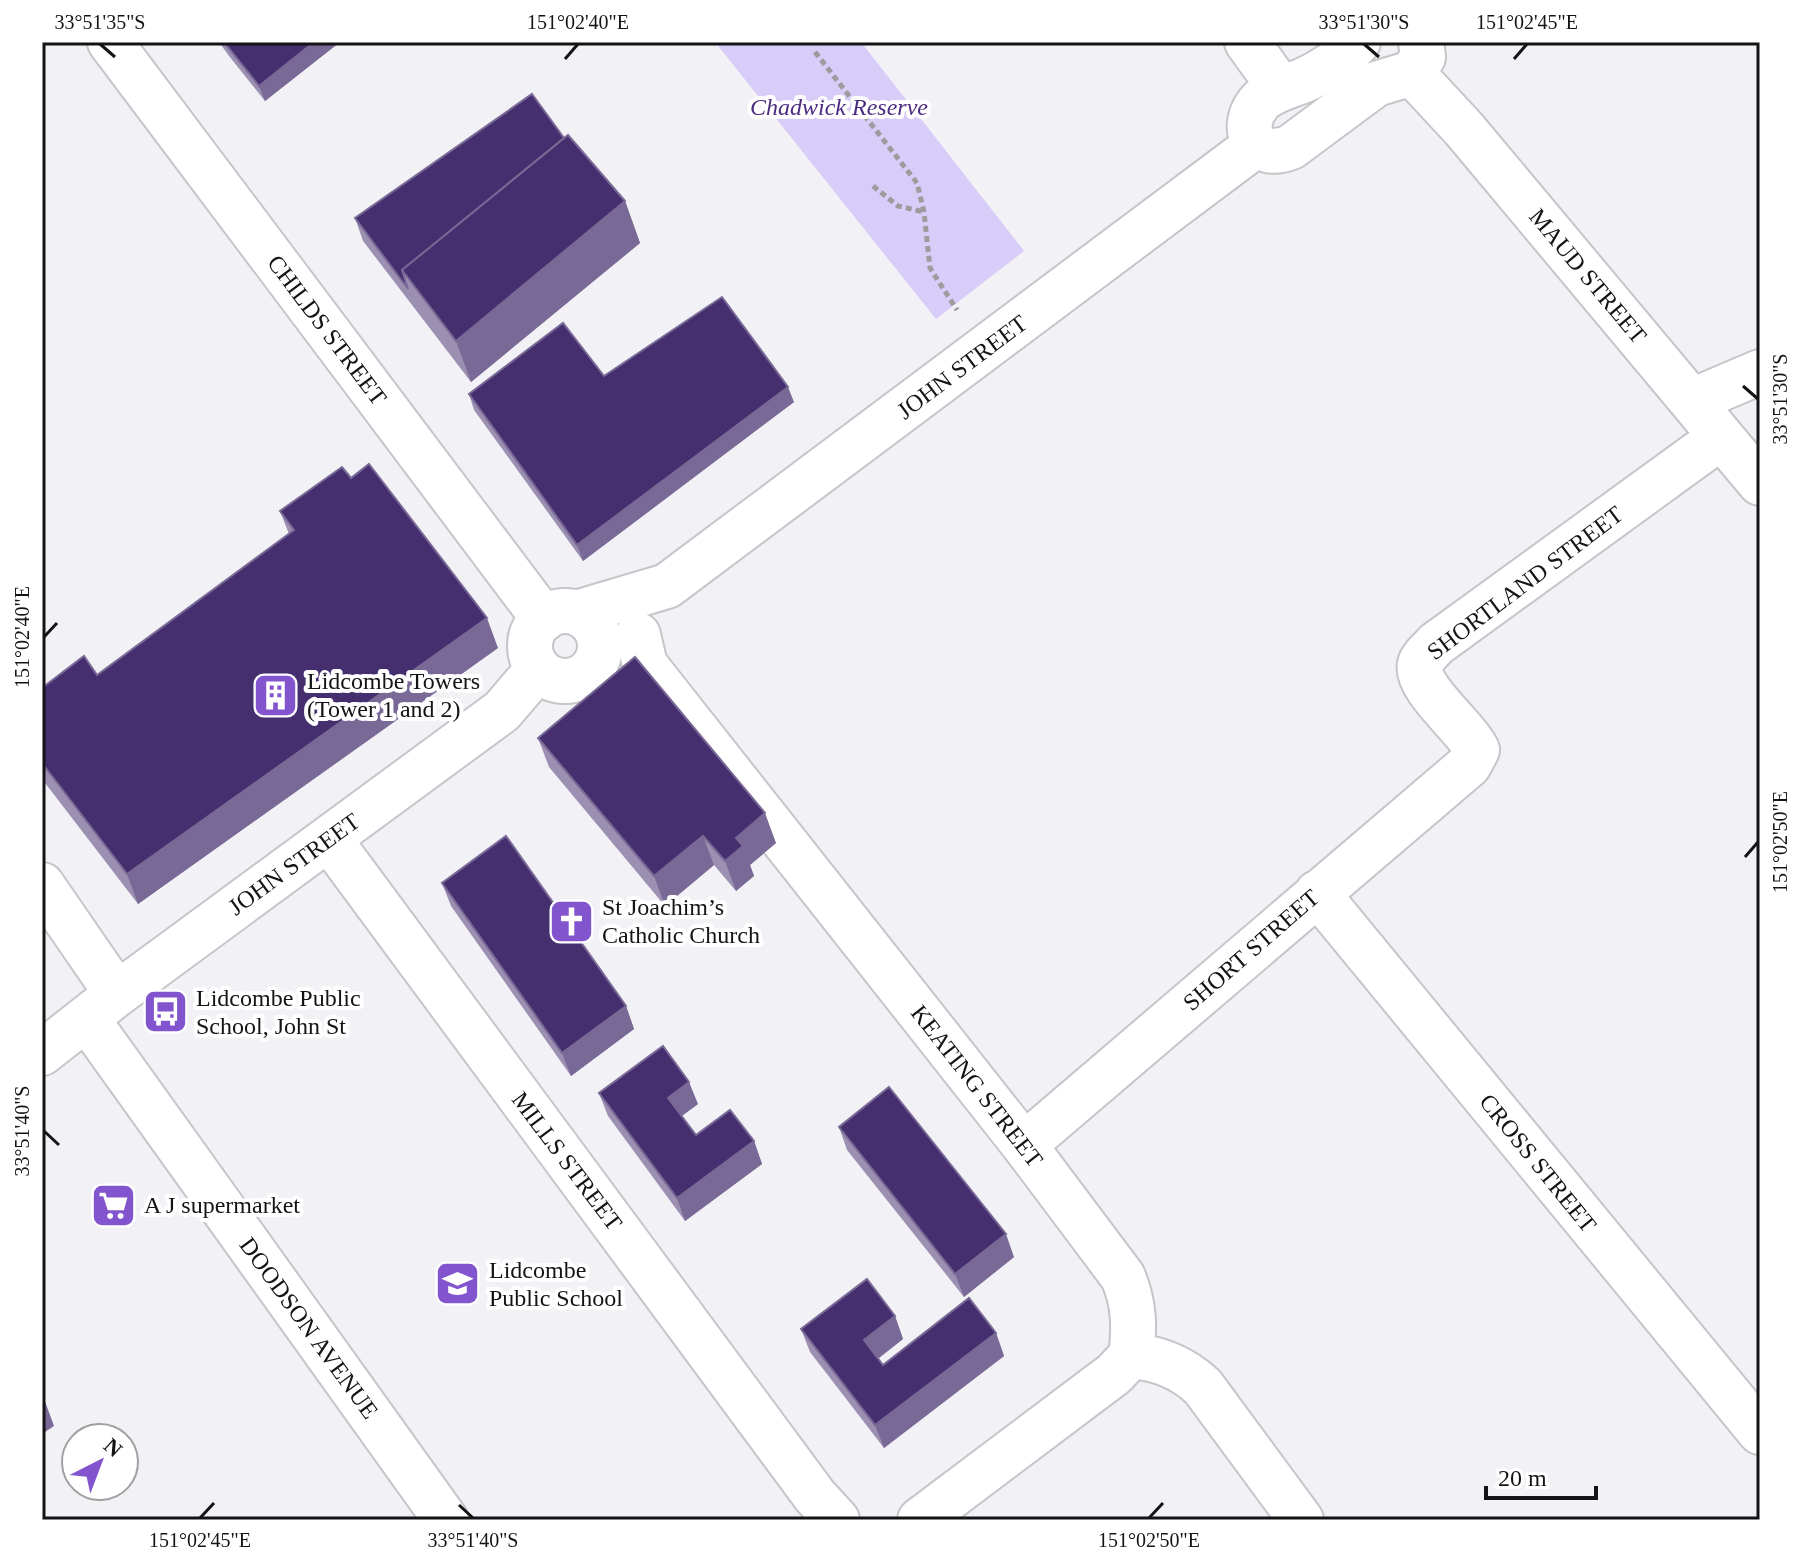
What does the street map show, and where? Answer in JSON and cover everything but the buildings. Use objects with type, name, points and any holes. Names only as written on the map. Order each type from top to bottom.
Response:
[{"type":"street","name":"CHILDS STREET","points":[[110,42],[560,616]]},
{"type":"street","points":[[1247,42],[1281,89]]},
{"type":"street","points":[[1358,42],[1325,67],[1258,104],[1251,118],[1251,133],[1256,145],[1267,152],[1281,152],[1291,147],[1416,57]]},
{"type":"street","name":"MAUD STREET","points":[[1416,57],[1464,129],[1760,483]]},
{"type":"street","name":"JOHN STREET","points":[[560,616],[667,586],[1256,145]]},
{"type":"street","points":[[1692,401],[1760,372]]},
{"type":"street","name":"SHORTLAND STREET","points":[[1476,755],[1472,738],[1423,681],[1420,663],[1426,655],[1436,644],[1721,437]]},
{"type":"street","name":"JOHN STREET","points":[[594,666],[638,635],[667,586]]},
{"type":"street","points":[[560,616],[586,618],[599,636],[599,657],[594,666],[577,679],[567,681],[556,680],[538,669],[530,648],[531,637],[560,616]]},
{"type":"street","name":"KEATING STREET","points":[[638,635],[645,665],[1024,1145],[1123,1277],[1132,1297],[1135,1331],[1131,1356]]},
{"type":"street","name":"JOHN STREET","points":[[42,1053],[502,711],[538,669]]},
{"type":"street","name":"SHORT STREET","points":[[1024,1145],[1459,775],[1476,755]]},
{"type":"street","name":"MILLS STREET","points":[[329,839],[806,1483],[837,1520]]},
{"type":"street","name":"DOODSON AVENUE","points":[[42,885],[102,1006],[446,1520]]},
{"type":"street","name":"CROSS STREET","points":[[1317,893],[1760,1432]]},
{"type":"street","points":[[920,1520],[1114,1374],[1131,1356],[1148,1357],[1167,1364],[1197,1382],[1301,1520]]},
{"type":"path","points":[[815,52],[917,183],[924,212],[930,268],[957,310]]},
{"type":"path","points":[[873,186],[898,206],[924,212]]},
{"type":"green space","name":"Chadwick Reserve","points":[[715,42],[861,42],[1024,251],[936,319]]},
{"type":"place","name":"Lidcombe Towers (Tower 1 and 2)","points":[[276,695]]},
{"type":"place","name":"St Joachim’s Catholic Church","points":[[571,921]]},
{"type":"place","name":"Lidcombe Public School, John St","points":[[165,1012]]},
{"type":"place","name":"A J supermarket","points":[[113,1205]]},
{"type":"place","name":"Lidcombe Public School","points":[[458,1284]]}]
